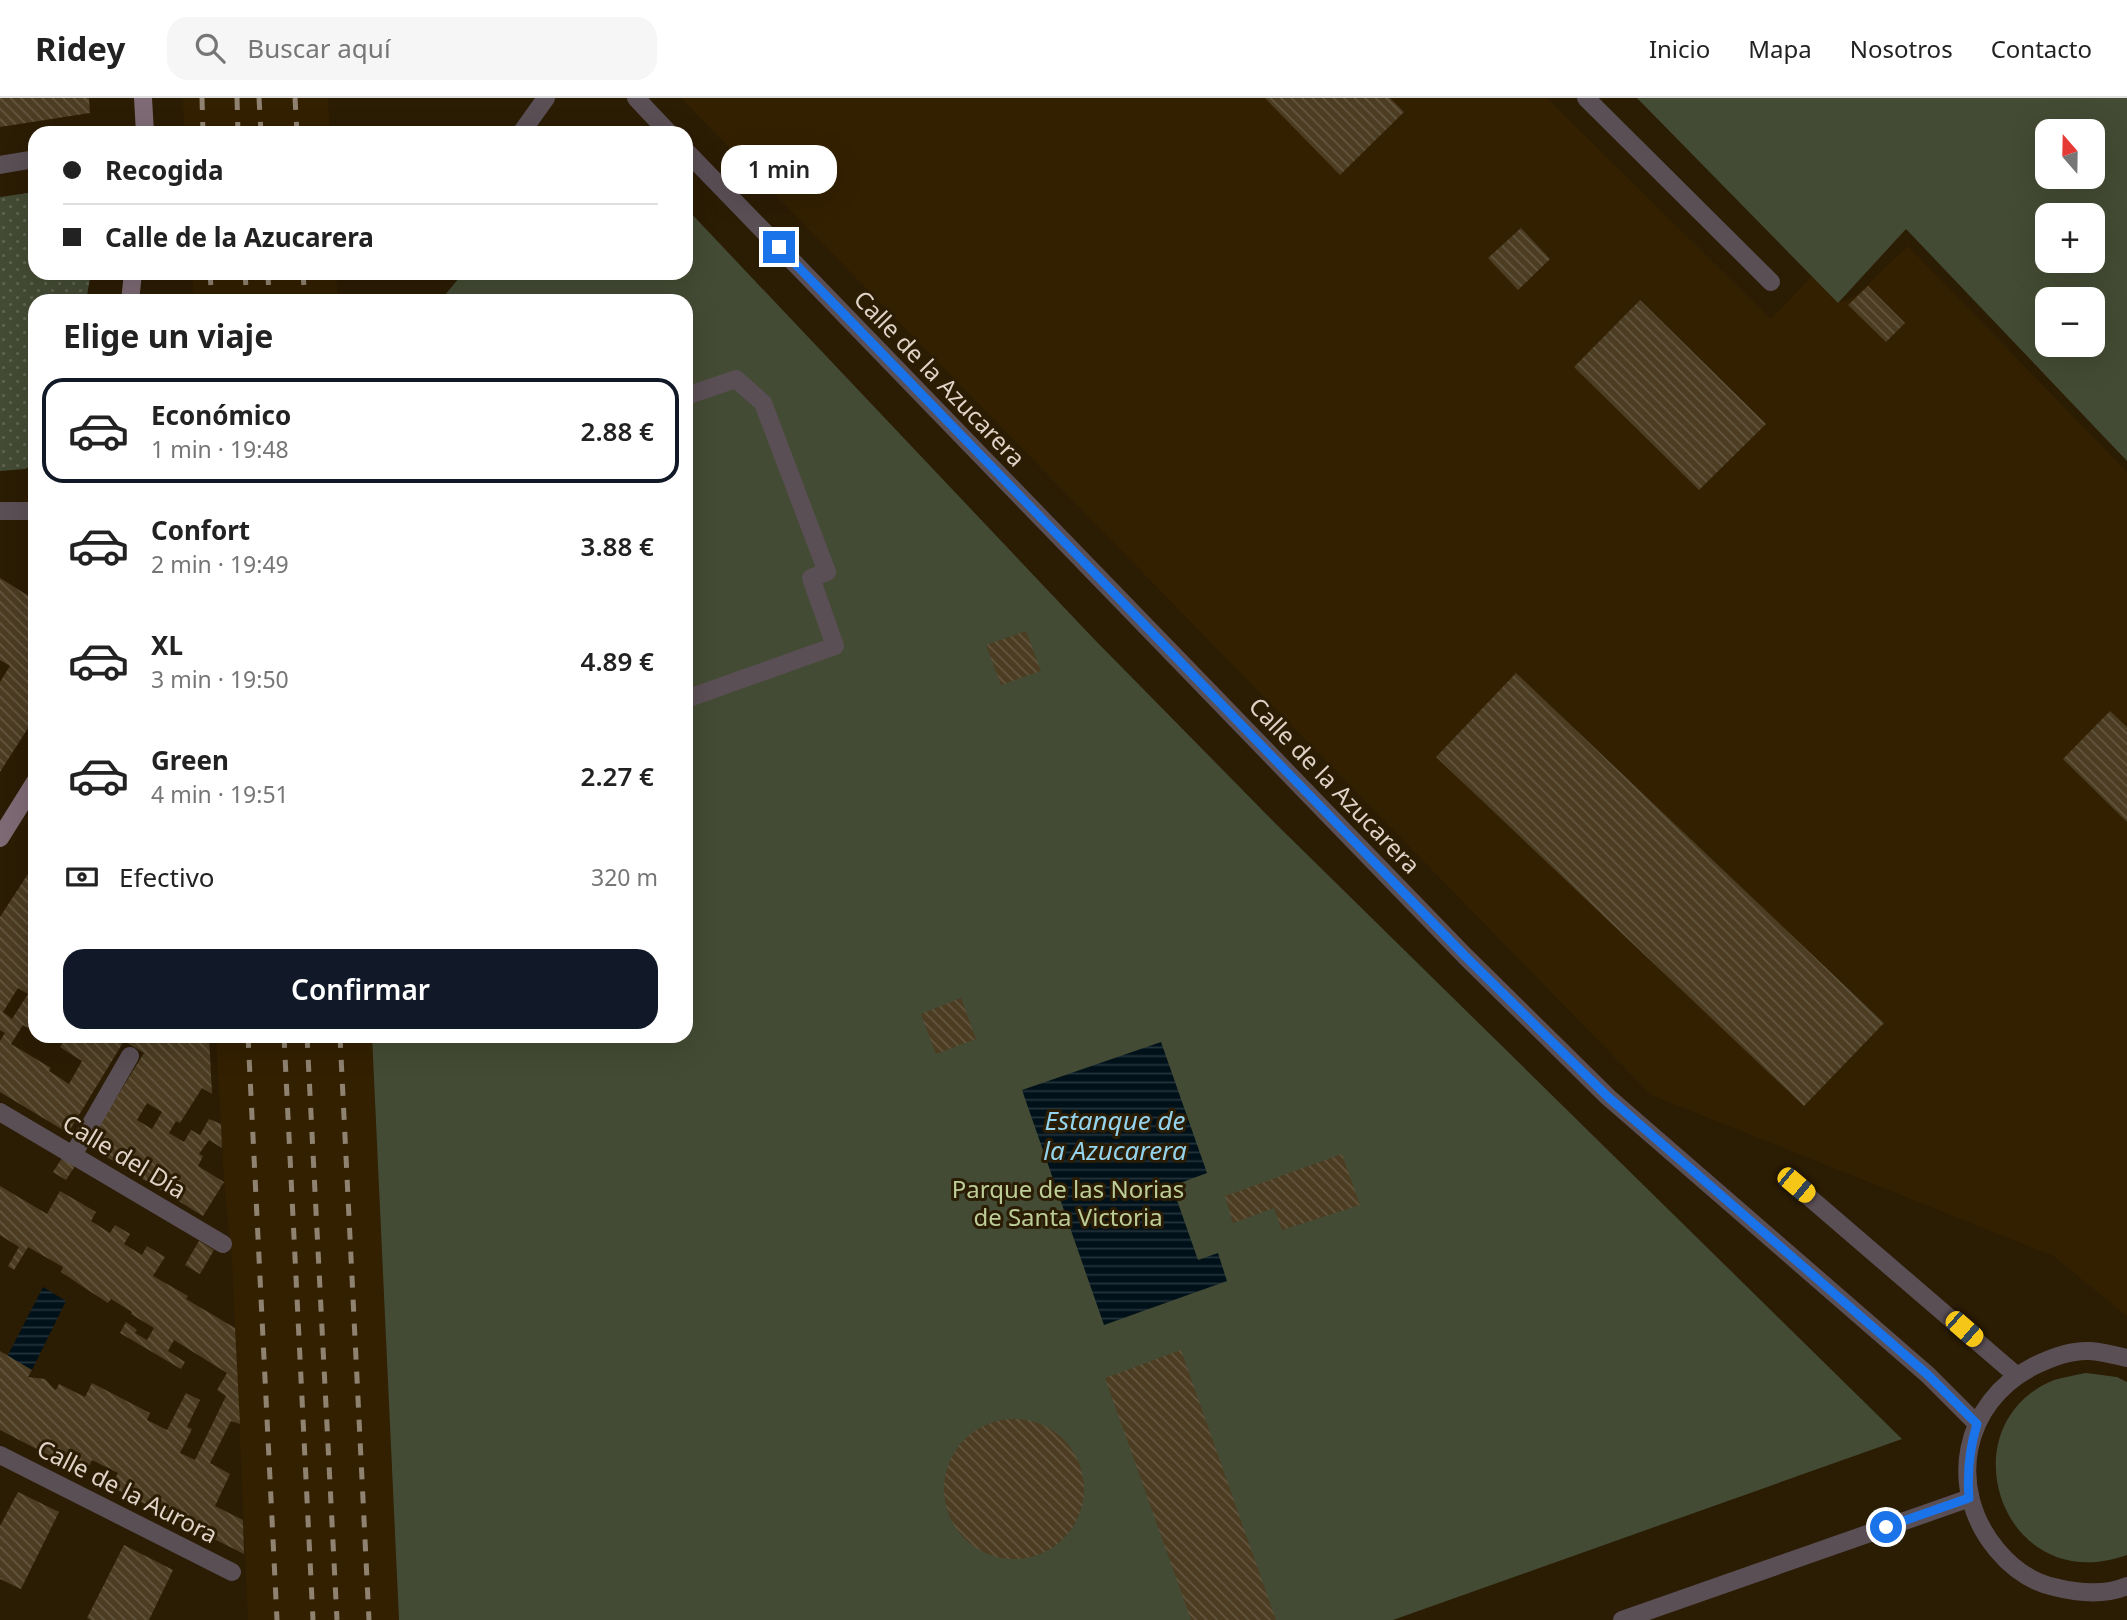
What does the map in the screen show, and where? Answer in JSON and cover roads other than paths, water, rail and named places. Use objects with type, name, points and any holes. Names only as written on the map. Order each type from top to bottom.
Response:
[{"type":"street","points":[[143,98],[145,126]]},
{"type":"street","points":[[526,126],[546,98]]},
{"type":"street","points":[[636,98],[662,126]]},
{"type":"street","points":[[1586,98],[1771,282]]},
{"type":"street","name":"Calle de la Azucarera","points":[[693,157],[1465,956],[1608,1097],[1928,1375],[1977,1424]]},
{"type":"street","points":[[0,165],[28,160]]},
{"type":"street","points":[[693,394],[736,379],[762,403],[827,572],[811,578],[835,646],[693,697]]},
{"type":"street","points":[[0,511],[28,510]]},
{"type":"street","points":[[0,838],[28,793]]},
{"type":"street","points":[[73,1155],[130,1056]]},
{"type":"street","name":"Calle del Día","points":[[0,1112],[223,1244]]},
{"type":"street","points":[[1796,1185],[2016,1375]]},
{"type":"street","points":[[2127,1358],[2088,1351],[2050,1358],[2016,1375],[2000,1389],[1977,1424],[1969,1449],[1967,1474],[1969,1498],[1984,1534],[2008,1563],[2040,1584],[2078,1593],[2116,1591],[2127,1586]]},
{"type":"street","name":"Calle de la Aurora","points":[[0,1455],[232,1572]]},
{"type":"street","points":[[1622,1620],[1969,1498]]},
{"type":"water","name":"Estanque de la Azucarera","points":[[1161,1042],[1207,1173],[1172,1186],[1198,1260],[1218,1253],[1227,1281],[1104,1325],[1022,1090]]},
{"type":"water","points":[[43,1287],[66,1301],[32,1370],[7,1357]]},
{"type":"railway","points":[[202,98],[203,126]]},
{"type":"railway","points":[[237,98],[238,126]]},
{"type":"railway","points":[[259,98],[261,126]]},
{"type":"railway","points":[[295,98],[297,126]]},
{"type":"railway","points":[[210,280],[212,294]]},
{"type":"railway","points":[[246,280],[246,294]]},
{"type":"railway","points":[[268,280],[269,294]]},
{"type":"railway","points":[[304,280],[304,294]]},
{"type":"railway","points":[[248,1043],[277,1620]]},
{"type":"railway","points":[[284,1043],[313,1620]]},
{"type":"railway","points":[[307,1043],[337,1620]]},
{"type":"railway","points":[[340,1043],[369,1620]]},
{"type":"park label","name":"Parque de las Norias de Santa Victoria","points":[[1068,1204]]}]
